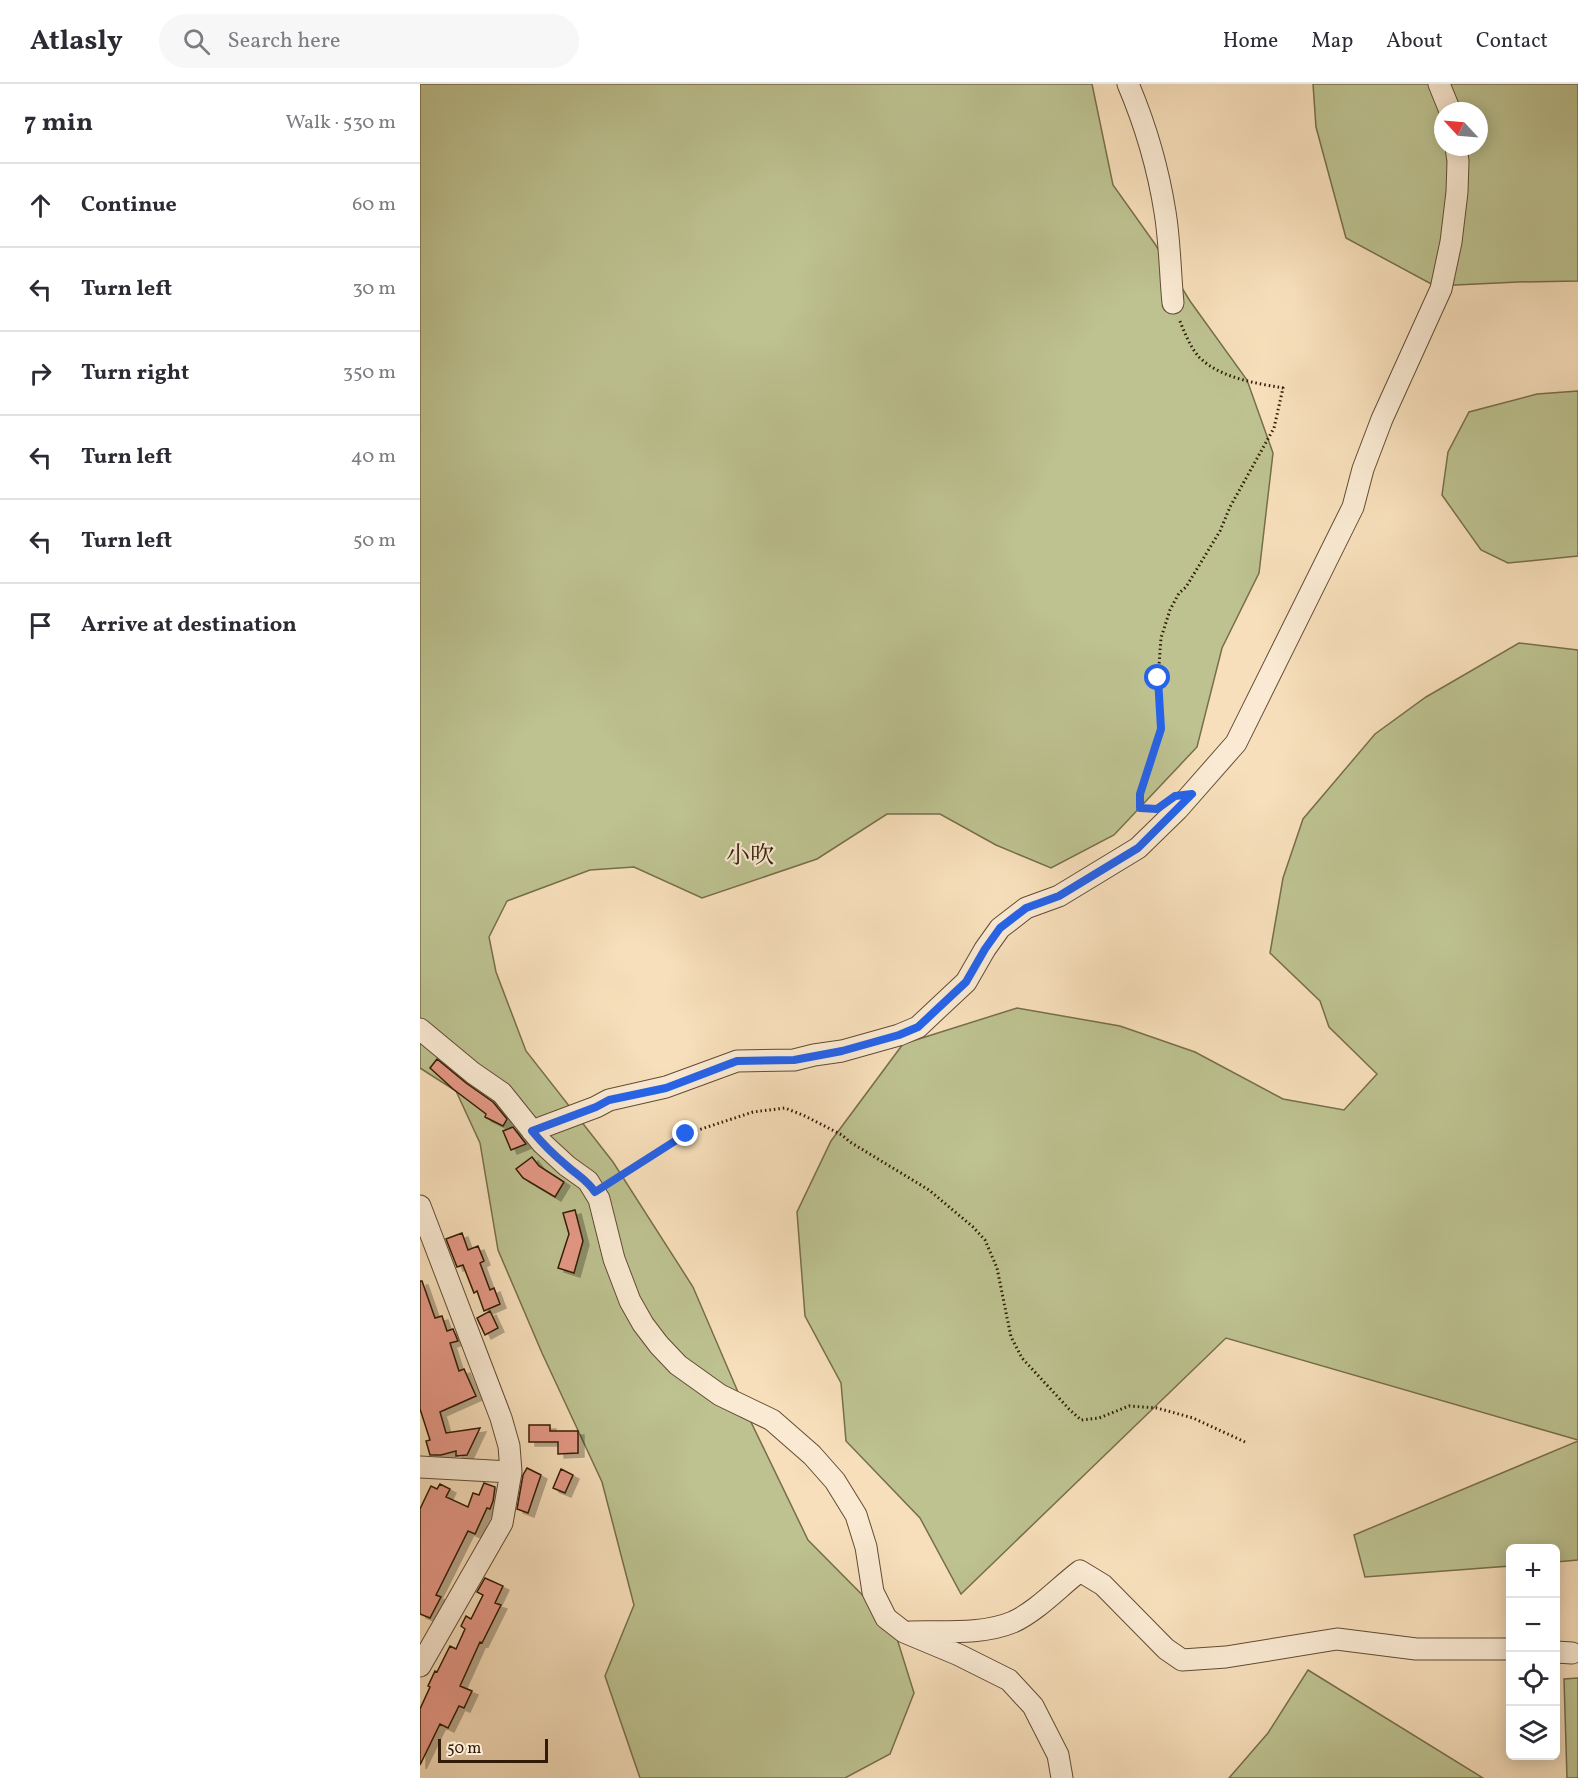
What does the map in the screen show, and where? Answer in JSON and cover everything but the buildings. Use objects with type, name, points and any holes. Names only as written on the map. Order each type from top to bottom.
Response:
[{"type":"street","points":[[1128,84],[1156,169],[1165,214],[1173,303]]},
{"type":"street","points":[[1439,84],[1446,102]]},
{"type":"street","points":[[532,1131],[609,1100],[666,1088],[737,1061],[794,1060],[842,1051],[899,1035],[918,1027],[966,982],[1000,928],[1026,908],[1059,896],[1138,848],[1178,809],[1236,743],[1353,507],[1363,469],[1401,374],[1421,337],[1442,289],[1457,192],[1457,156]]},
{"type":"street","points":[[420,1029],[473,1073],[502,1093],[542,1143],[567,1166],[588,1181],[599,1198],[614,1259],[630,1301],[643,1324],[659,1345],[678,1365],[720,1395],[772,1420],[812,1455],[835,1482],[856,1515],[866,1547],[873,1592],[886,1618],[904,1632],[959,1655],[1008,1680],[1033,1706],[1058,1755],[1062,1778]]},
{"type":"street","points":[[420,1666],[502,1523],[511,1472],[509,1446],[501,1418],[422,1220]]},
{"type":"street","points":[[421,1467],[511,1472]]},
{"type":"street","points":[[904,1632],[985,1629],[1013,1622],[1080,1571],[1103,1585],[1166,1649],[1182,1660],[1226,1657],[1337,1639],[1416,1649],[1506,1649]]},
{"type":"path","points":[[1157,809],[1140,808],[1140,794],[1161,729],[1158,678],[1161,638],[1179,593],[1186,587],[1220,531],[1230,507],[1274,428],[1283,388],[1244,381],[1208,364],[1197,355],[1182,328],[1173,303]]},
{"type":"path","points":[[595,1192],[686,1134],[753,1112],[785,1108],[842,1135],[929,1190],[973,1227],[985,1240],[998,1268],[1011,1337],[1022,1358],[1081,1420],[1099,1418],[1129,1406],[1157,1408],[1186,1415],[1245,1442]]},
{"type":"green space","points":[[420,84],[1092,84],[1113,185],[1155,244],[1190,301],[1247,380],[1273,453],[1259,573],[1222,648],[1197,747],[1114,835],[1051,868],[996,845],[940,814],[887,814],[817,859],[702,898],[634,867],[590,870],[507,901],[489,937],[496,972],[526,1051],[613,1162],[693,1287],[750,1420],[808,1540],[893,1626],[914,1693],[890,1754],[845,1778],[640,1778],[605,1676],[634,1605],[602,1482],[542,1353],[498,1250],[480,1143],[456,1091],[420,1068]]},
{"type":"green space","points":[[1313,84],[1578,84],[1578,281],[1435,286],[1346,238],[1316,127]]},
{"type":"green space","points":[[1578,391],[1578,556],[1508,563],[1481,550],[1442,495],[1448,452],[1469,412],[1537,394]]},
{"type":"green space","points":[[1519,643],[1578,650],[1578,1440],[1226,1338],[961,1594],[920,1518],[846,1441],[841,1383],[805,1316],[797,1212],[831,1141],[903,1044],[1017,1008],[1120,1026],[1195,1052],[1283,1099],[1344,1110],[1377,1074],[1329,1027],[1320,1001],[1270,953],[1283,878],[1303,819],[1375,734],[1426,697]]},
{"type":"green space","points":[[1578,1441],[1578,1560],[1560,1562],[1560,1544],[1506,1544],[1506,1566],[1365,1577],[1354,1535]]},
{"type":"green space","points":[[1308,1670],[1483,1778],[1229,1778],[1268,1733]]},
{"type":"green space","points":[[1578,1678],[1578,1778],[1567,1778],[1564,1679]]},
{"type":"district","name":"小吹","points":[[750,855]]},
{"type":"route","points":[[686,1134],[595,1192],[588,1181],[567,1166],[532,1131],[609,1100],[666,1088],[737,1061],[794,1060],[842,1051],[899,1035],[918,1027],[966,982],[1000,928],[1026,908],[1059,896],[1138,848],[1192,794],[1175,796],[1157,809],[1140,808],[1140,794],[1161,729],[1158,678]]}]
